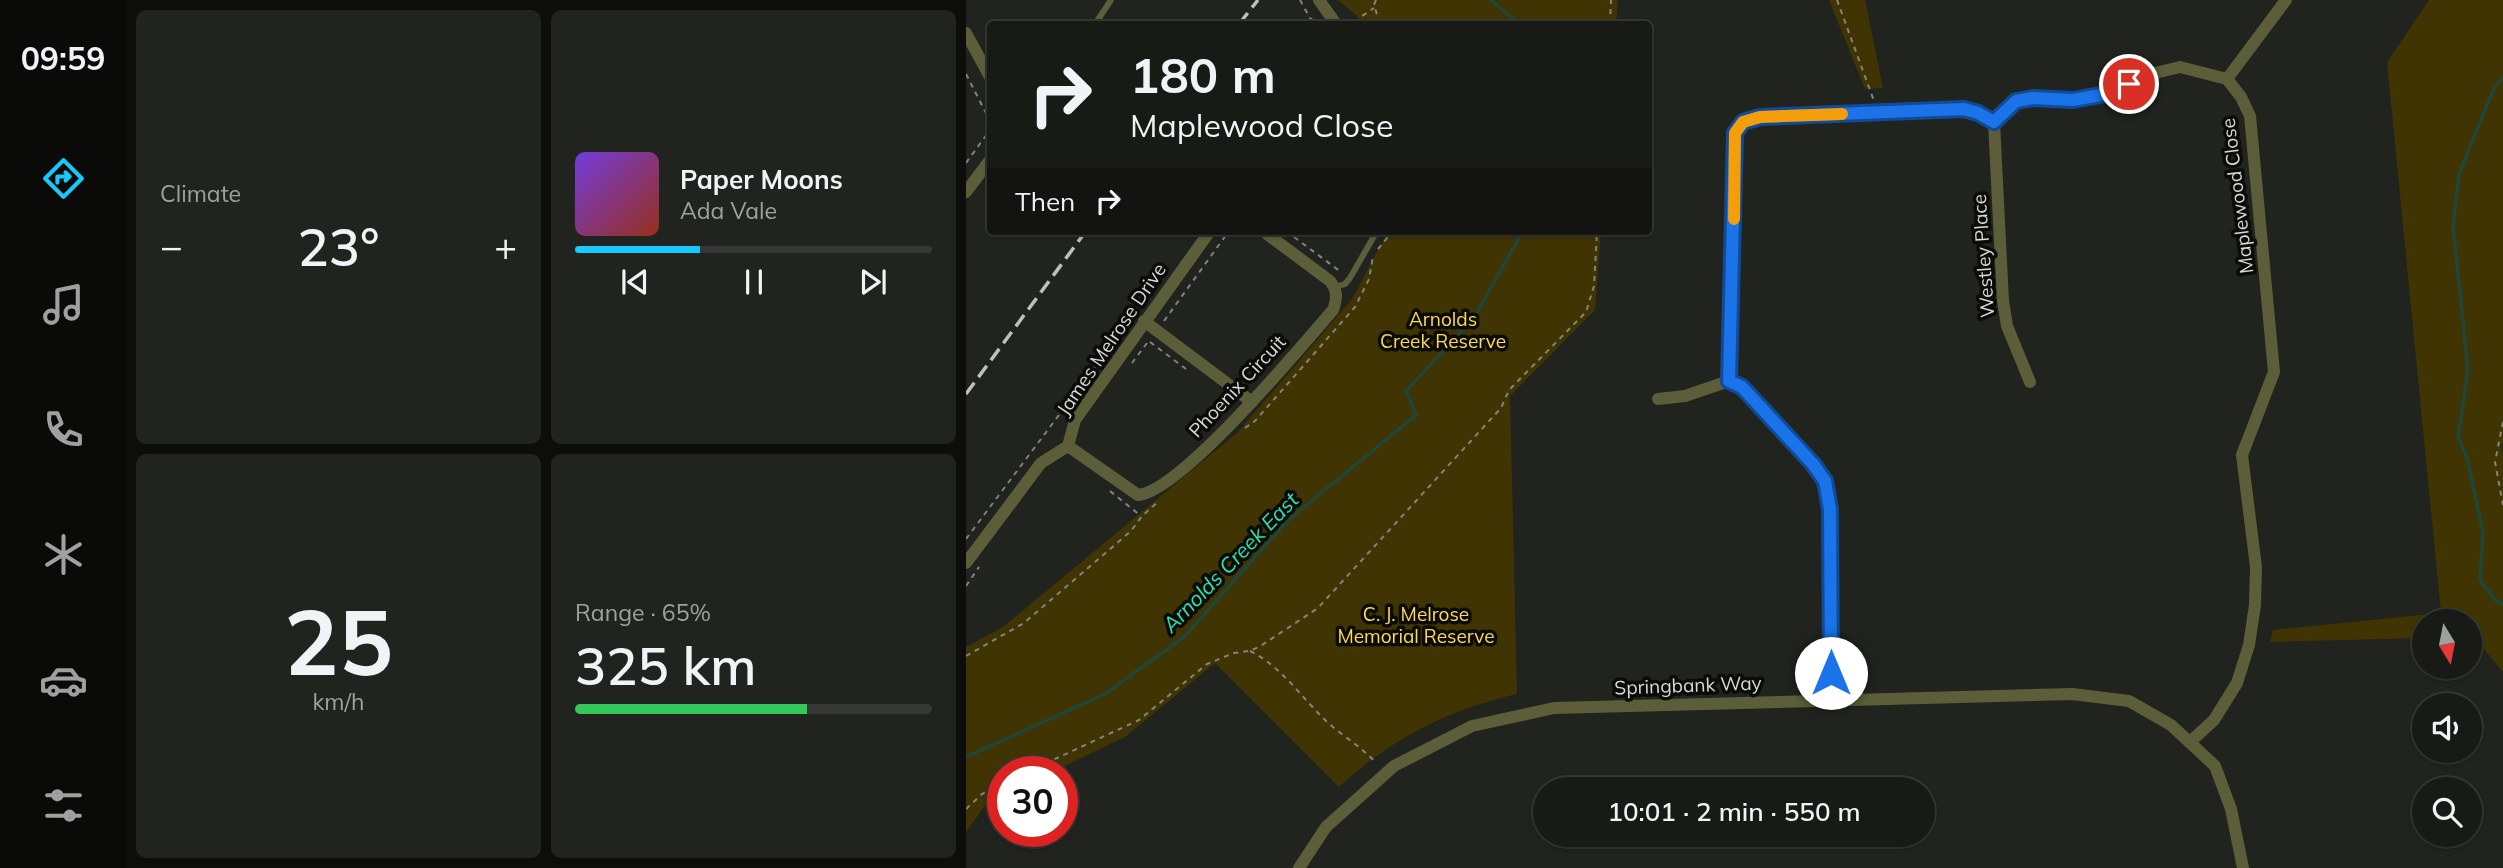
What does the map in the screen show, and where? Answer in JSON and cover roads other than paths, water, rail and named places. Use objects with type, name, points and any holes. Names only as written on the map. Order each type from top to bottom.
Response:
[{"type":"street","points":[[1319,0],[1334,21]]},
{"type":"street","points":[[1729,381],[1735,133],[1743,122],[1760,117],[1964,109],[1994,122],[2016,101],[2033,98],[2073,100],[2106,94],[2151,74],[2180,67],[2227,79],[2286,0]]},
{"type":"street","points":[[966,33],[987,72]]},
{"type":"street","name":"Maplewood Close","points":[[2190,742],[2214,720],[2237,683],[2249,645],[2255,605],[2256,567],[2242,455],[2274,372],[2250,116],[2241,97],[2227,79]]},
{"type":"street","name":"Westley Place","points":[[1994,122],[2003,301],[2007,326],[2031,382]]},
{"type":"street","points":[[966,192],[987,164]]},
{"type":"street","name":"James Melrose Drive","points":[[966,563],[1041,463],[1068,446],[1075,420],[1136,333],[1139,318],[1207,235]]},
{"type":"street","points":[[1268,235],[1335,287]]},
{"type":"street","name":"Phoenix Circuit","points":[[1068,446],[1138,495],[1156,490],[1205,449],[1252,402],[1333,310],[1337,299],[1335,287]]},
{"type":"street","points":[[1139,318],[1252,402]]},
{"type":"street","points":[[1658,399],[1685,396],[1729,381],[1742,387],[1813,464],[1825,481],[1830,509],[1831,701]]},
{"type":"street","name":"Springbank Way","points":[[1299,868],[1326,828],[1384,774],[1394,766],[1472,726],[1554,708],[2073,694],[2129,702],[2171,725],[2215,766],[2231,809],[2243,868]]},
{"type":"lane","points":[[1097,21],[1111,0]]},
{"type":"lane","points":[[1335,287],[1345,284],[1350,278],[1375,235]]},
{"type":"waterway","name":"Arnolds Creek East","points":[[1491,0],[1516,21]]},
{"type":"waterway","points":[[2503,77],[2494,88],[2459,174],[2453,227],[2468,370],[2458,437],[2467,457],[2483,533],[2480,580],[2493,598],[2503,605]]},
{"type":"waterway","name":"Arnolds Creek East","points":[[966,757],[1105,694],[1184,637],[1286,522],[1416,415],[1406,391],[1473,319],[1521,235]]},
{"type":"railway","points":[[1241,21],[1258,0]]},
{"type":"railway","points":[[966,394],[1083,235]]},
{"type":"park label","name":"Arnolds Creek Reserve","points":[[1443,330]]},
{"type":"park label","name":"C. J. Melrose Memorial Reserve","points":[[1416,625]]}]
